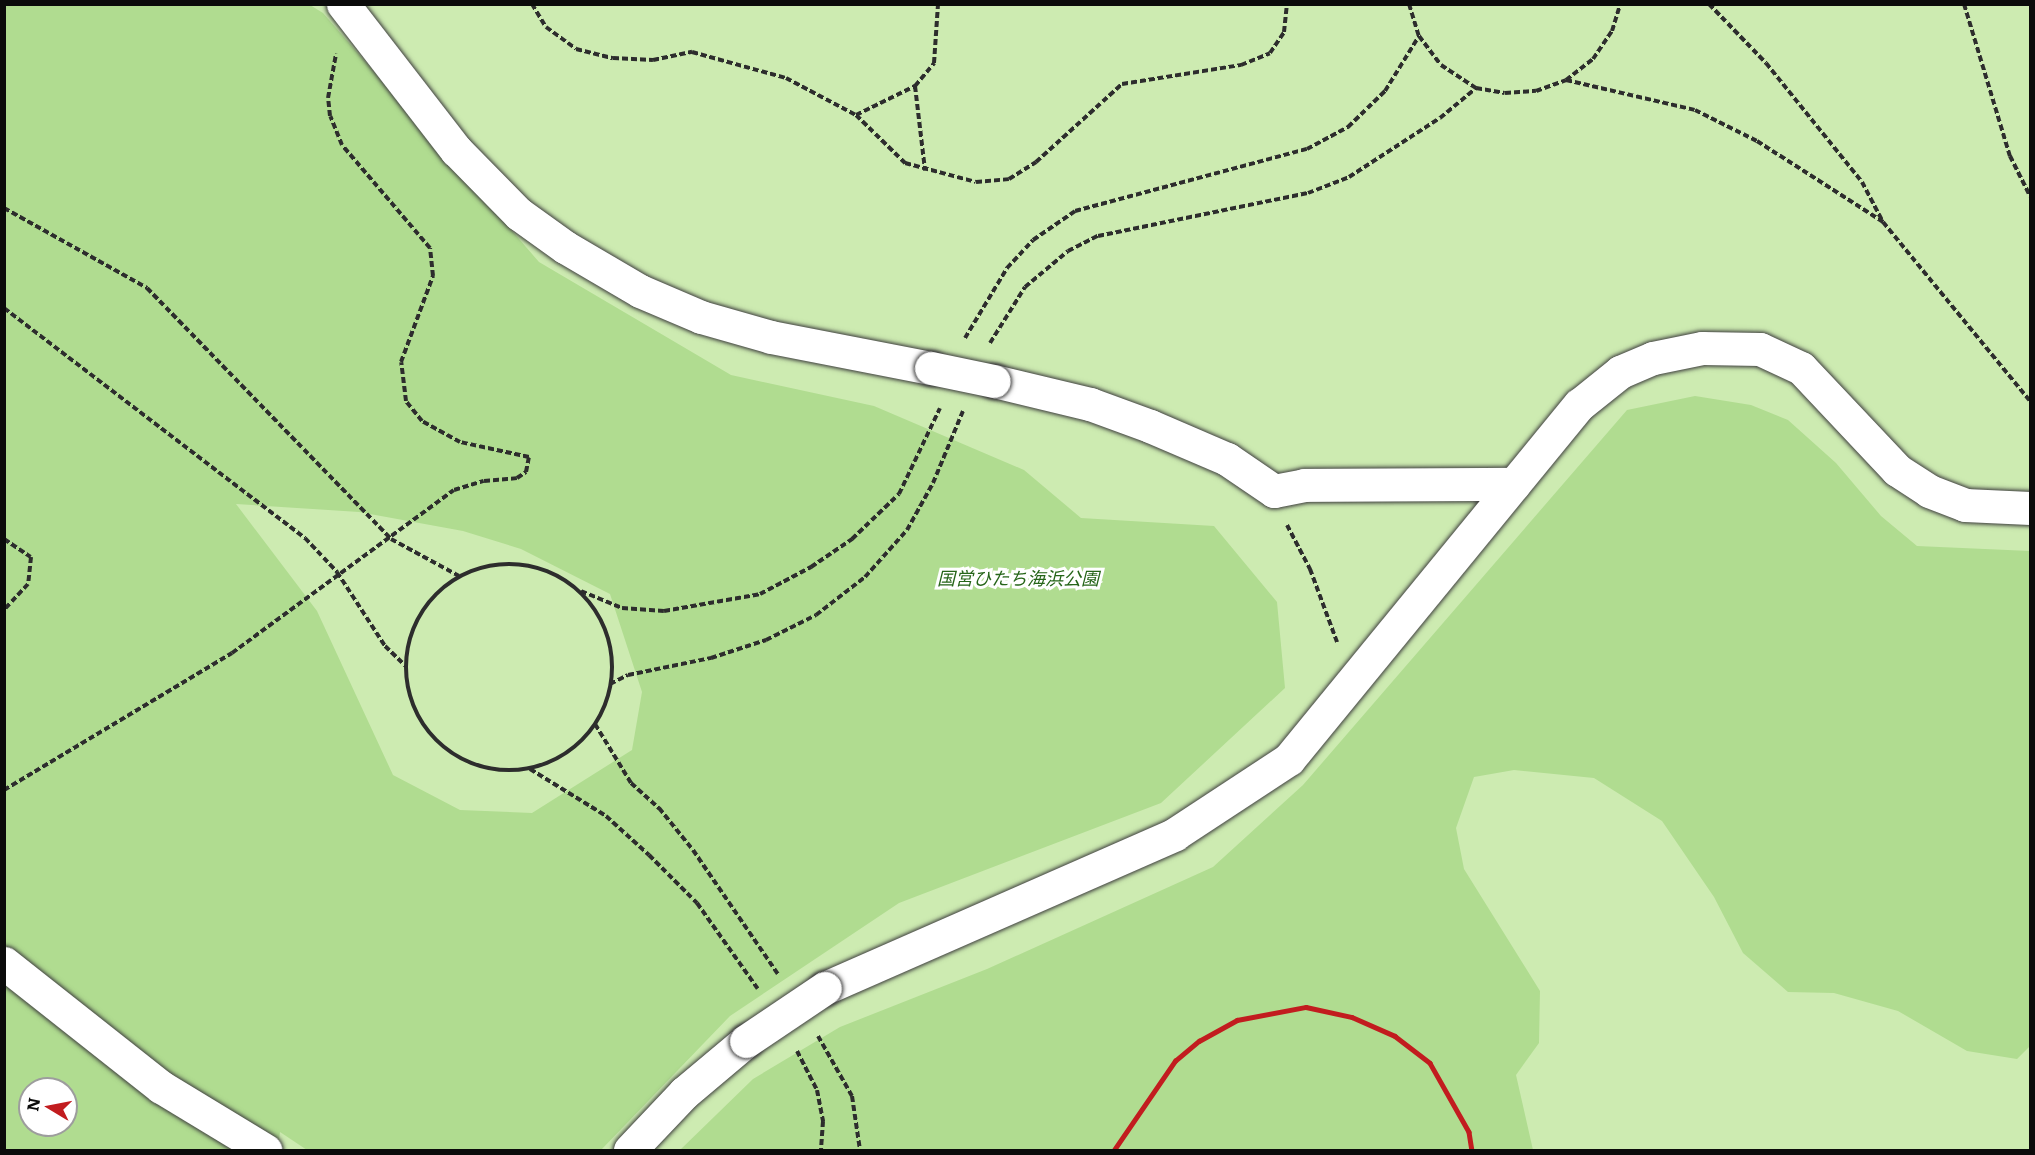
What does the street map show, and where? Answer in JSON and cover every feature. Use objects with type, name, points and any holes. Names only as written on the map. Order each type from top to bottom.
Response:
[{"type":"street","points":[[347,8],[456,150],[519,214],[565,247],[640,291],[701,317],[771,337],[994,381],[1090,404],[1150,426],[1227,459],[1274,491],[1304,485],[1514,484]]},
{"type":"street","points":[[630,1150],[684,1093],[746,1041],[825,988],[1175,834],[1289,759],[1580,405],[1620,372],[1653,358],[1702,348],[1761,349],[1801,368],[1896,470],[1929,491],[1965,505],[2031,508]]},
{"type":"street","points":[[4,963],[161,1087],[265,1150]]},
{"type":"path","points":[[532,4],[546,27],[576,49],[613,58],[653,60],[692,52],[786,78],[856,115],[905,163],[925,171],[976,182],[1009,179],[1036,162],[1122,84],[1241,65],[1270,53],[1284,32],[1287,4]]},
{"type":"path","points":[[856,115],[915,86],[934,63],[938,4]]},
{"type":"path","points":[[1409,4],[1428,51],[1457,77],[1476,88],[1505,93],[1536,91],[1566,80],[1593,59],[1612,32],[1620,4]]},
{"type":"path","points":[[1709,4],[1766,63],[1862,182],[1883,222],[2031,401]]},
{"type":"path","points":[[1964,4],[2010,156],[2031,196]]},
{"type":"path","points":[[4,790],[232,652],[337,572],[391,539],[417,515],[454,490],[484,481],[517,478],[526,472],[529,458],[460,442],[422,421],[406,402],[401,363],[433,276],[430,248],[342,145],[330,116],[328,98],[337,46],[347,8]]},
{"type":"path","points":[[1566,80],[1695,110],[1757,141],[1883,222]]},
{"type":"path","points":[[915,86],[925,171]]},
{"type":"path","points":[[4,208],[147,288],[391,539],[459,576]]},
{"type":"path","points":[[4,308],[210,461],[306,538],[337,572],[385,646],[405,665]]},
{"type":"path","points":[[1274,491],[1310,570],[1351,686]]},
{"type":"path","points":[[4,539],[31,557],[28,584],[4,610]]},
{"type":"path","points":[[522,564],[554,573],[581,591],[601,618],[612,649],[608,696],[595,724],[584,740],[558,760],[530,769],[488,770],[454,757],[428,733],[411,701],[405,665],[412,630],[431,599],[459,576],[489,565],[522,564]]},
{"type":"path","points":[[595,724],[631,783],[659,808],[693,850],[780,978]]},
{"type":"path","points":[[530,769],[606,816],[649,855],[697,903],[765,999]]},
{"type":"path","points":[[812,1025],[852,1096],[860,1150]]},
{"type":"path","points":[[795,1046],[817,1090],[823,1122],[821,1150]]},
{"type":"green space","name":"国営ひたち海浜公園","points":[[5,5],[2030,5],[2030,1150],[5,1150]]},
{"type":"green space","points":[[5,5],[310,5],[323,13],[539,262],[731,375],[874,406],[1024,470],[1081,518],[1214,526],[1277,602],[1285,688],[1161,803],[899,903],[730,1016],[601,1150],[307,1150],[280,1132],[278,1150],[5,1150]],"holes":[[[236,504],[359,512],[463,531],[521,549],[610,594],[642,692],[632,750],[532,813],[460,810],[393,775],[317,611]]]},
{"type":"green space","points":[[1695,396],[1751,405],[1788,420],[1836,463],[1881,516],[1917,546],[2030,551],[2030,1046],[2017,1059],[1967,1051],[1898,1011],[1834,993],[1788,992],[1743,953],[1714,897],[1662,821],[1594,778],[1514,770],[1474,777],[1456,828],[1464,869],[1540,991],[1539,1043],[1516,1075],[1533,1150],[680,1150],[753,1079],[840,1027],[987,969],[1213,867],[1303,785],[1627,410]]},
{"type":"railway","points":[[1114,1150],[1175,1061],[1199,1041],[1237,1020],[1306,1007],[1352,1017],[1395,1036],[1430,1063],[1469,1132],[1472,1150]]}]
